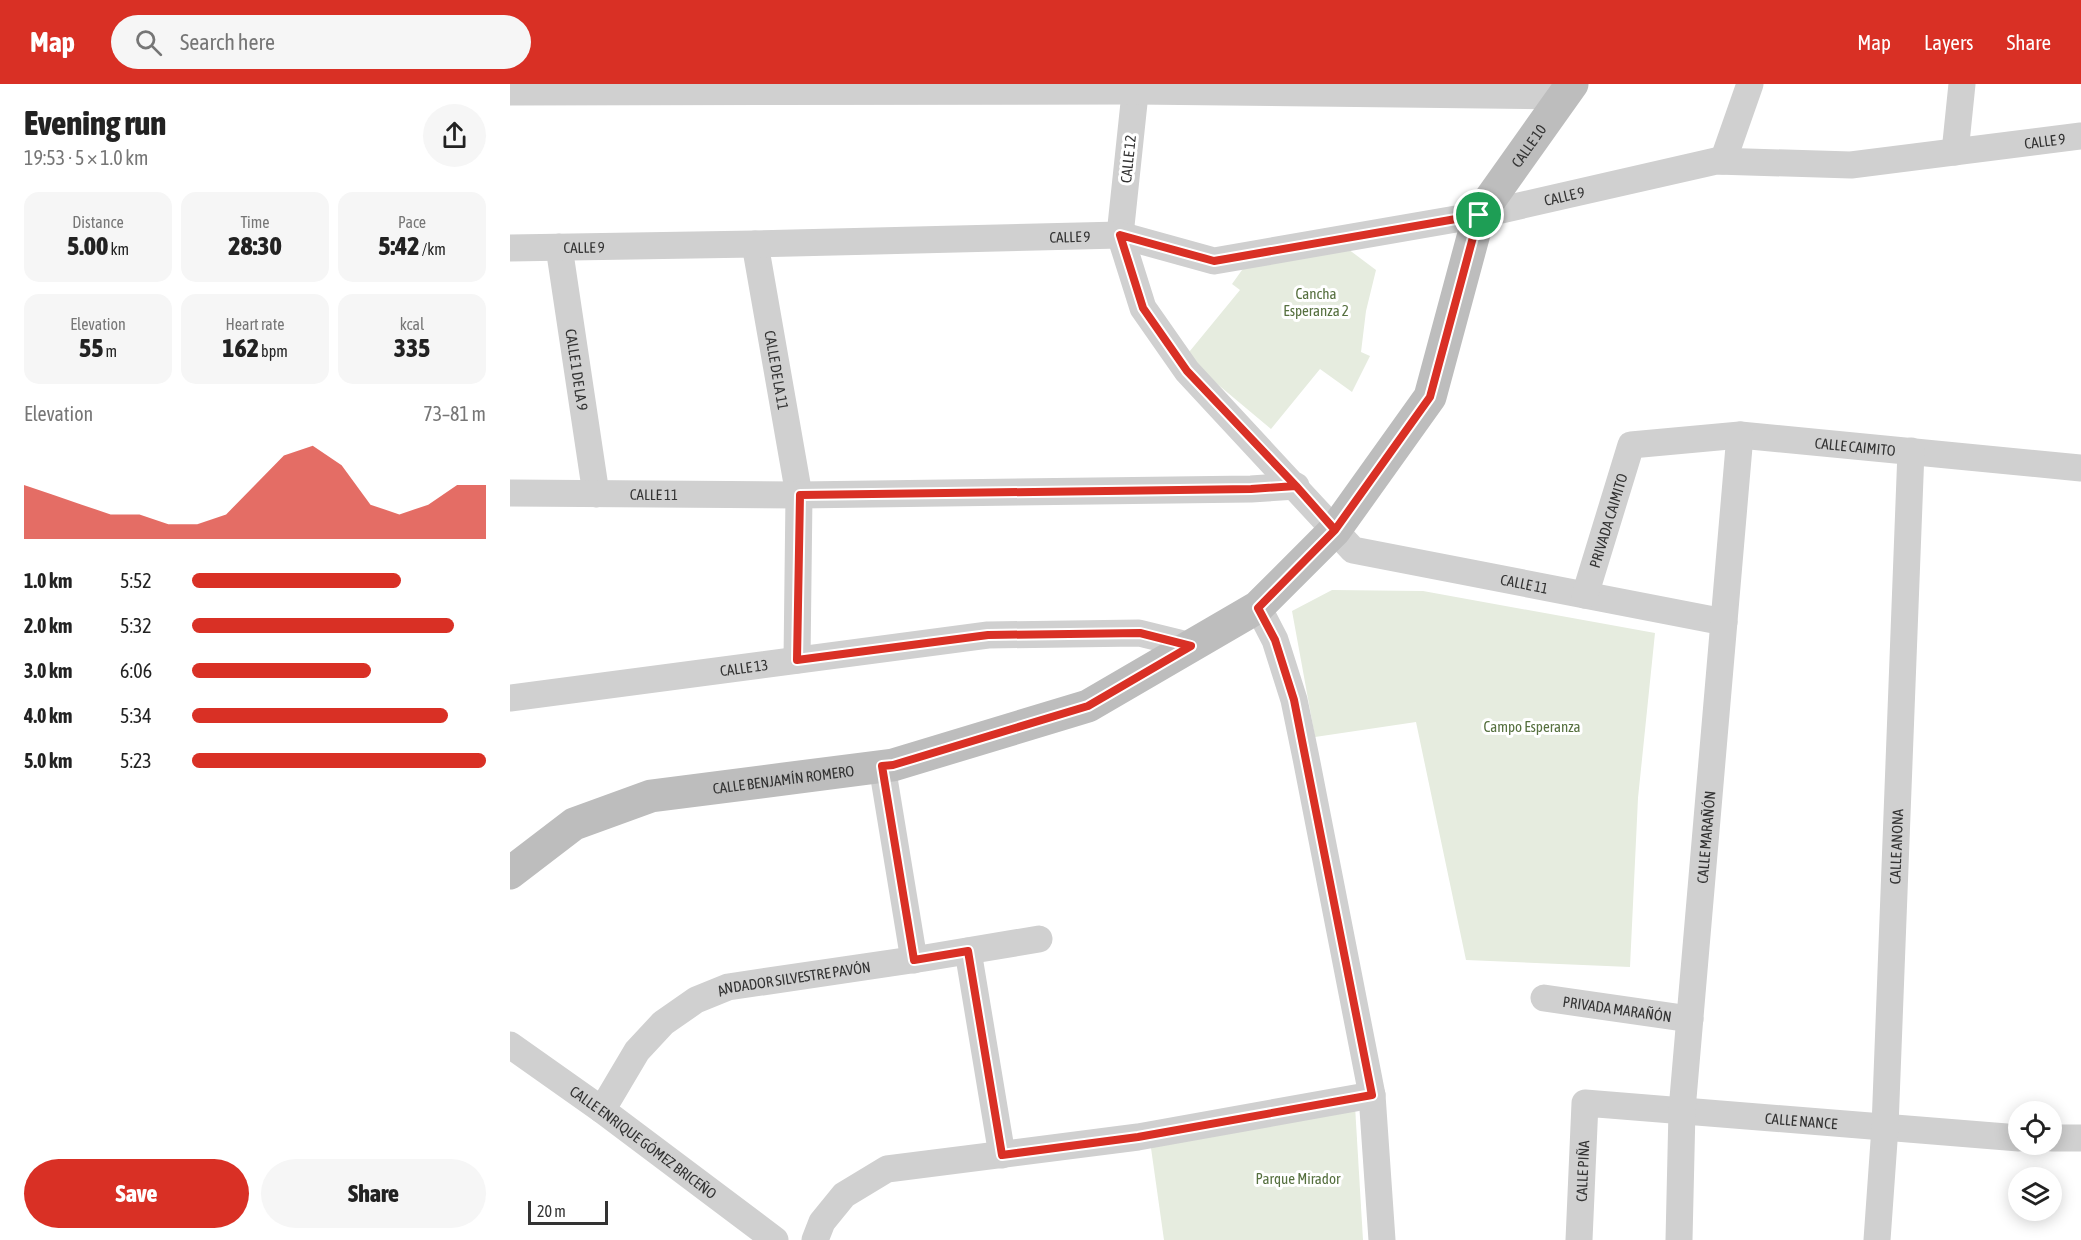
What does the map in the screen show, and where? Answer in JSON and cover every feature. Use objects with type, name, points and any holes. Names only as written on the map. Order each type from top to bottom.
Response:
[{"type":"street","points":[[1723,161],[1750,84]]},
{"type":"street","points":[[1955,152],[1962,84]]},
{"type":"street","points":[[510,92],[999,88],[1569,90]]},
{"type":"street","name":"CALLE 12","points":[[1120,235],[1136,88]]},
{"type":"street","name":"CALLE 10","points":[[1335,530],[1430,397],[1479,215],[1569,90]]},
{"type":"street","name":"CALLE 9","points":[[510,248],[1120,235],[1214,261],[1479,215],[1716,161],[1851,165],[2081,136]]},
{"type":"street","name":"CALLE 11","points":[[1120,235],[1143,308],[1174,356],[1353,550],[1724,622]]},
{"type":"street","name":"CALLE DE LA 11","points":[[755,244],[800,495]]},
{"type":"street","name":"CALLE 1 DE LA 9","points":[[559,247],[596,494]]},
{"type":"street","name":"CALLE CAIMITO","points":[[1631,445],[1740,435],[2081,468]]},
{"type":"street","name":"CALLE MARAÑÓN","points":[[1679,1240],[1682,1110],[1740,435]]},
{"type":"street","name":"PRIVADA CAIMITO","points":[[1585,595],[1631,445]]},
{"type":"street","name":"CALLE ANONA","points":[[1877,1240],[1885,1127],[1911,451]]},
{"type":"street","name":"CALLE 11","points":[[510,493],[800,495],[1251,489],[1296,486]]},
{"type":"street","points":[[797,660],[800,495]]},
{"type":"street","name":"CALLE BENJAMÍN ROMERO","points":[[510,873],[574,824],[651,796],[893,765],[1088,706],[1258,608],[1335,530]]},
{"type":"street","points":[[1258,608],[1275,640],[1294,700],[1372,1095],[1382,1240]]},
{"type":"street","name":"CALLE 13","points":[[510,698],[988,635],[1140,633],[1191,646]]},
{"type":"street","points":[[882,766],[914,960]]},
{"type":"street","name":"ANDADOR SILVESTRE PAVÓN","points":[[602,1110],[637,1051],[663,1023],[696,1000],[728,987],[1039,939]]},
{"type":"street","points":[[968,951],[1002,1155]]},
{"type":"street","name":"PRIVADA MARAÑÓN","points":[[1544,998],[1690,1019]]},
{"type":"street","name":"CALLE ENRIQUE GÓMEZ BRICEÑO","points":[[510,1045],[602,1110],[775,1240]]},
{"type":"street","points":[[815,1240],[822,1222],[844,1196],[887,1170],[1138,1137],[1372,1095]]},
{"type":"street","name":"CALLE NANCE","points":[[1585,1104],[2008,1137]]},
{"type":"street","name":"CALLE PIÑA","points":[[1579,1240],[1585,1104]]},
{"type":"street","points":[[2062,1138],[2081,1138]]},
{"type":"green space","name":"Cancha Esperanza 2","points":[[1344,246],[1376,270],[1366,311],[1361,352],[1370,356],[1352,392],[1320,369],[1271,429],[1185,357],[1240,290],[1232,284],[1247,263]]},
{"type":"green space","name":"Campo Esperanza","points":[[1332,590],[1423,591],[1655,633],[1638,798],[1630,967],[1466,960],[1416,722],[1315,737],[1292,611]]},
{"type":"green space","name":"Parque Mirador","points":[[1355,1106],[1363,1240],[1164,1240],[1150,1141]]},
{"type":"route","points":[[1479,215],[1214,261],[1120,235],[1143,308],[1174,356],[1296,486],[1306,499],[1335,530],[1258,608],[1275,640],[1294,700],[1372,1095],[1138,1137],[1002,1155],[968,951],[914,960],[882,766],[893,765],[1088,706],[1191,646],[1140,633],[988,635],[797,660],[800,495],[1251,489],[1296,486],[1335,530],[1430,397],[1479,215]]}]
